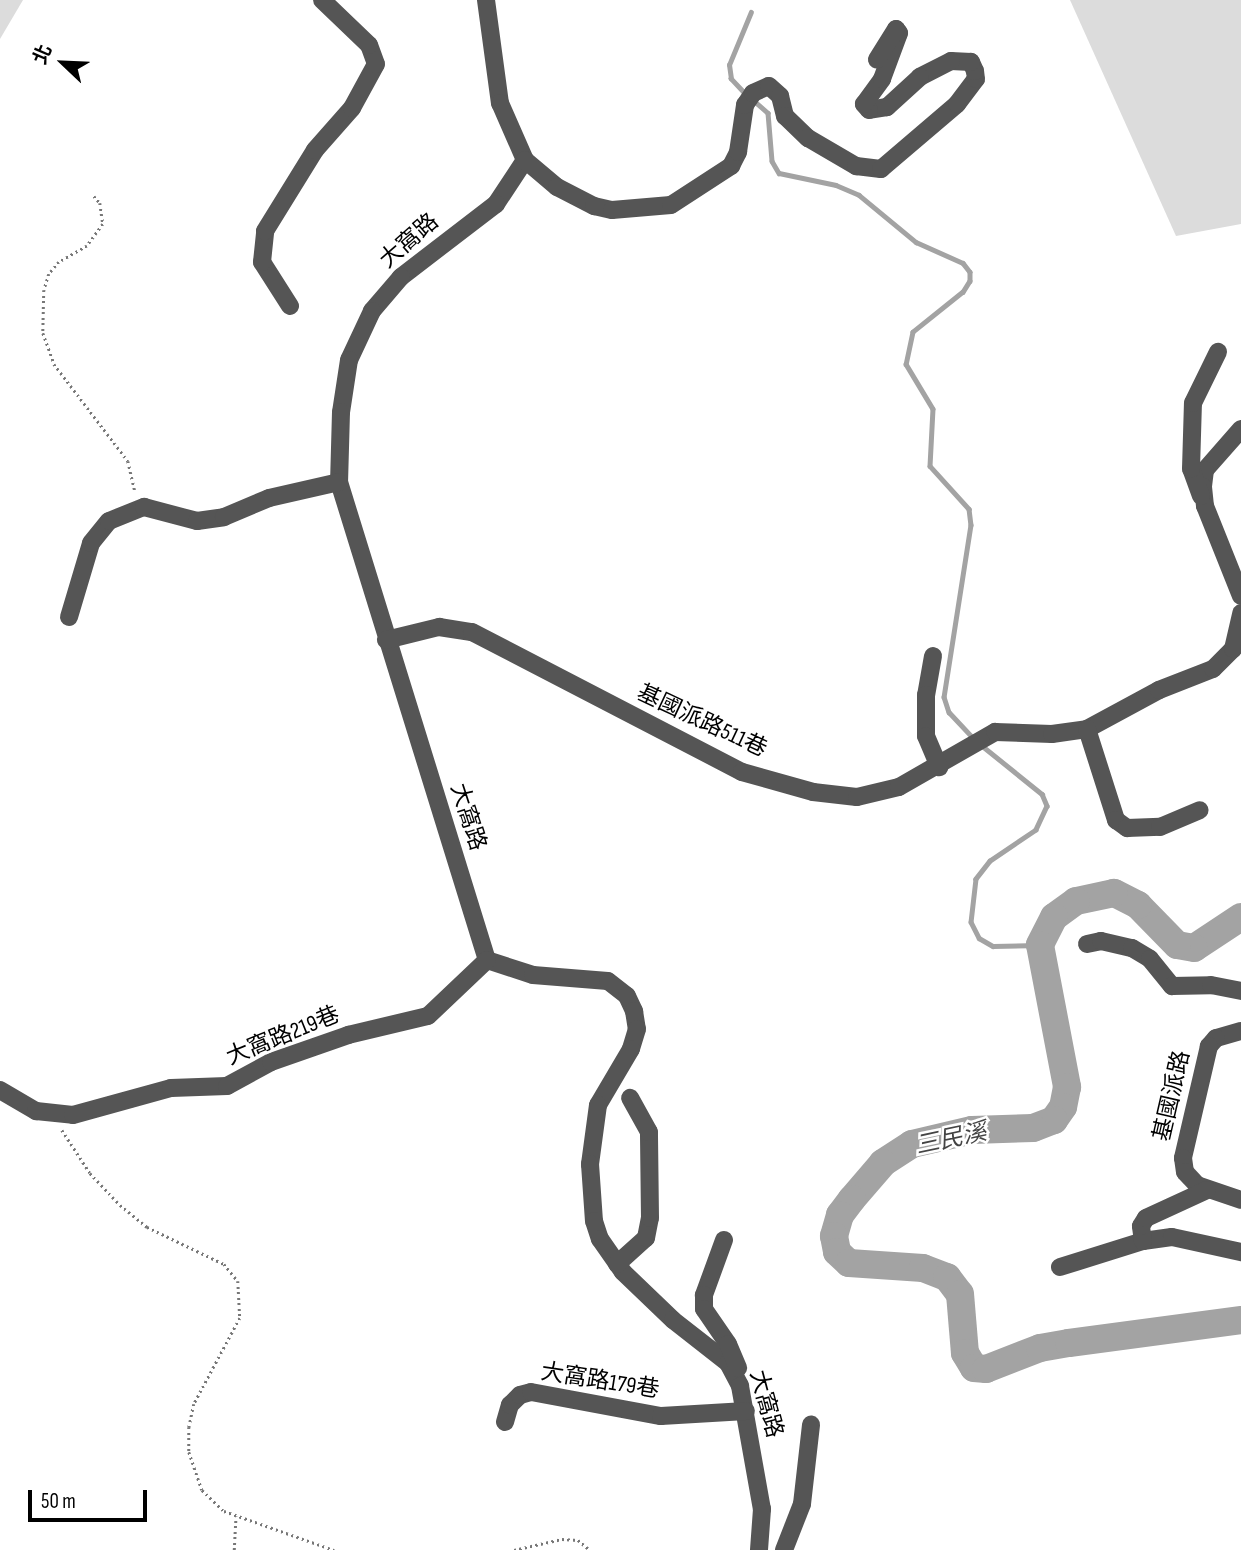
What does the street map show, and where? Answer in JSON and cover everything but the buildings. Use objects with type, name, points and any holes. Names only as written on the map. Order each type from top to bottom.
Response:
[{"type":"street","points":[[290,306],[262,262],[265,231],[315,150],[352,108],[376,64],[369,45],[322,0]]},
{"type":"street","points":[[486,0],[500,103],[525,160],[557,187],[594,206],[612,210],[671,205],[731,166],[738,152],[749,99],[769,86],[776,89],[785,116],[808,138],[856,166],[881,169],[957,104],[976,79],[975,71],[964,59],[951,61],[920,77],[887,107],[869,110],[864,104],[882,79],[899,33],[896,29],[877,59]]},
{"type":"street","name":"大窩路","points":[[525,160],[496,204],[401,278],[372,311],[349,360],[341,412],[339,482],[487,960],[533,975],[608,982],[627,996],[634,1011],[637,1029],[631,1049],[598,1105],[590,1164],[594,1221],[600,1240],[617,1264],[656,1305],[728,1363],[740,1386],[762,1509],[759,1550]]},
{"type":"street","points":[[1218,352],[1193,403],[1189,438],[1191,469],[1241,596]]},
{"type":"street","points":[[1205,506],[1205,470],[1241,429]]},
{"type":"street","points":[[69,617],[99,530],[138,508],[157,508],[197,521],[224,517],[269,498],[339,482]]},
{"type":"street","name":"基國派路511巷","points":[[386,640],[439,627],[472,632],[743,772],[813,792],[857,797],[900,787],[939,767],[995,732],[1052,734],[1087,729],[1226,659],[1241,613]]},
{"type":"street","points":[[933,656],[926,695],[926,736],[939,767]]},
{"type":"street","points":[[1087,729],[1116,820],[1126,828],[1160,827],[1200,810]]},
{"type":"street","points":[[1087,944],[1101,941],[1132,948],[1150,959],[1172,986],[1211,985],[1241,991]]},
{"type":"street","name":"大窩路219巷","points":[[0,1090],[36,1111],[53,1115],[73,1115],[171,1088],[226,1086],[271,1062],[348,1035],[428,1016],[487,960]]},
{"type":"street","points":[[1216,1038],[1241,1017]]},
{"type":"street","name":"基國派路","points":[[1207,1190],[1185,1172],[1183,1158],[1209,1046],[1216,1038],[1241,1031]]},
{"type":"street","points":[[617,1264],[646,1238],[650,1218],[649,1132],[630,1098]]},
{"type":"street","points":[[1143,1241],[1141,1226],[1146,1218],[1207,1190],[1241,1200]]},
{"type":"street","points":[[1060,1267],[1143,1241],[1172,1237],[1241,1252]]},
{"type":"street","points":[[724,1240],[704,1295],[704,1309],[736,1361],[740,1386]]},
{"type":"street","name":"大窩路179巷","points":[[505,1422],[510,1405],[520,1395],[531,1392],[661,1416],[746,1411]]},
{"type":"street","points":[[784,1550],[802,1504],[811,1425]]},
{"type":"path","points":[[94,196],[100,203],[103,224],[87,246],[59,262],[49,274],[44,290],[43,333],[54,364],[128,461],[138,508]]},
{"type":"path","points":[[53,1115],[90,1173],[120,1205],[147,1227],[224,1264],[238,1281],[240,1318],[194,1404],[189,1427],[189,1452],[202,1490],[223,1511],[334,1550]]},
{"type":"path","points":[[234,1550],[236,1516]]},
{"type":"path","points":[[514,1550],[562,1539],[578,1540],[590,1550]]},
{"type":"shaded area","points":[[0,0],[23,0],[0,39]]},
{"type":"shaded area","points":[[1070,0],[1241,0],[1241,224],[1176,236]]},
{"type":"waterway","points":[[745,94],[731,79],[729,65],[751,12]]},
{"type":"waterway","points":[[752,99],[768,113],[772,161],[779,173],[836,185],[859,195],[916,242],[963,263],[970,272],[970,281],[963,292],[913,332],[906,364],[933,409],[930,466],[969,509],[971,525],[944,697],[949,712],[973,738]]},
{"type":"waterway","points":[[980,744],[1042,794],[1047,806],[1036,830],[990,861],[976,879],[971,922],[979,938],[993,946],[1040,945]]},
{"type":"waterway","name":"三民溪","points":[[1241,917],[1194,948],[1177,945],[1138,905],[1114,893],[1076,901],[1054,917],[1040,945],[1067,1087],[1063,1107],[1054,1120],[1033,1128],[972,1130],[912,1144],[883,1163],[852,1199],[840,1215],[834,1236],[837,1252],[849,1263],[923,1268],[947,1277],[960,1294],[965,1353],[974,1368],[986,1369],[1040,1348],[1241,1320]]}]
